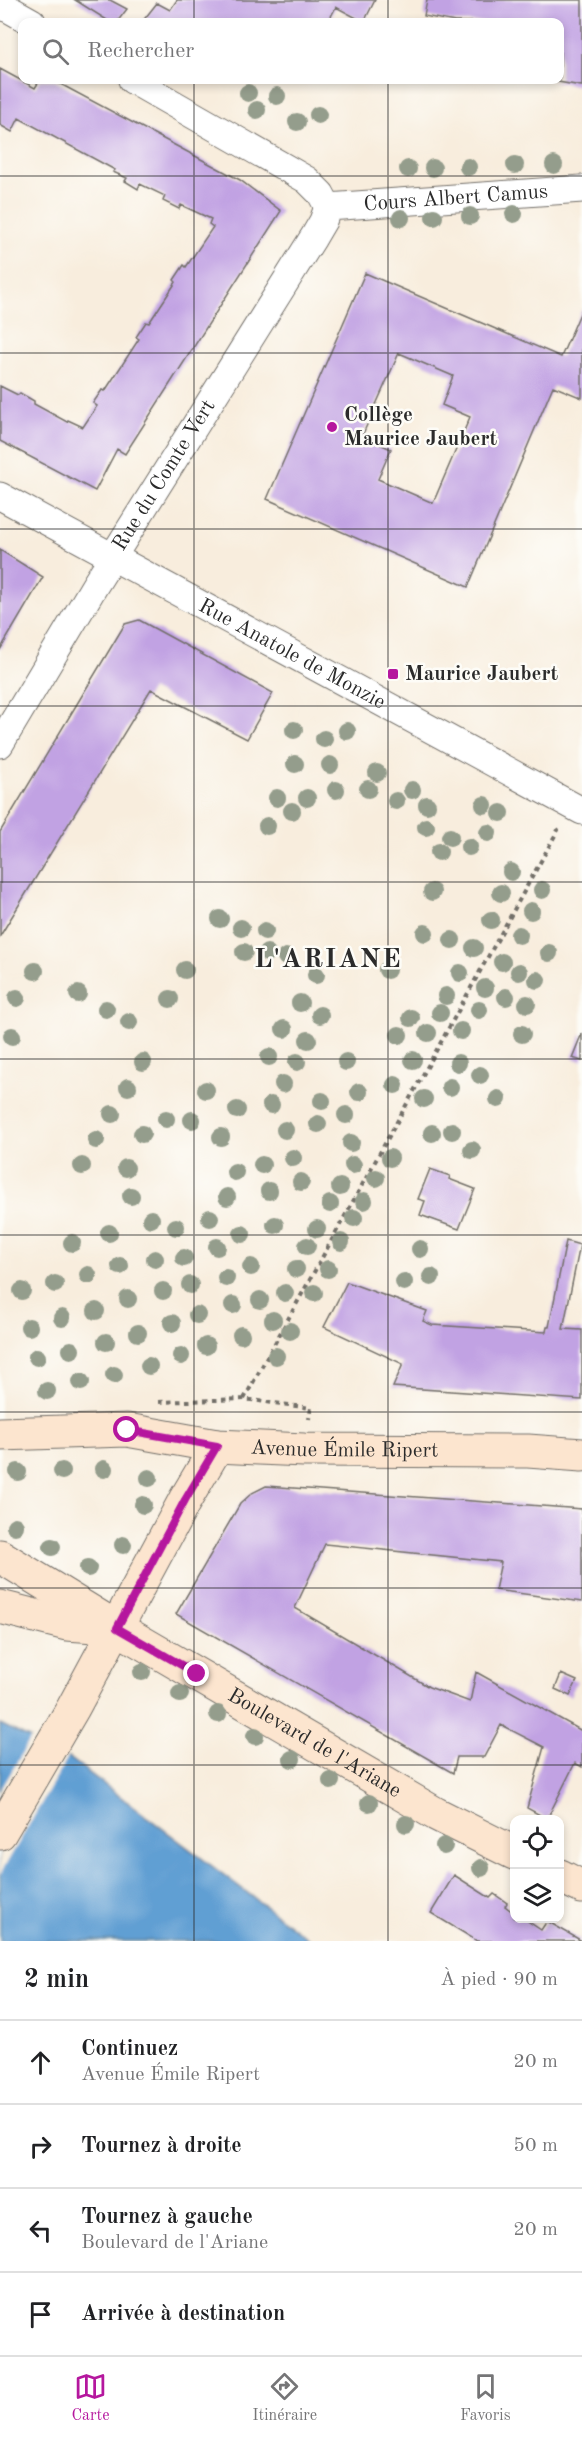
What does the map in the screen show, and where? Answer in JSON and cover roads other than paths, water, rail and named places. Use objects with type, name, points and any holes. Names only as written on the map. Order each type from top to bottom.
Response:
[{"type":"street","points":[[0,4],[25,18]]},
{"type":"street","points":[[139,84],[307,180],[321,194],[328,207]]},
{"type":"street","name":"Cours Albert Camus","points":[[328,207],[582,189]]},
{"type":"street","name":"Rue du Comte Vert","points":[[0,744],[112,558],[313,238],[328,207]]},
{"type":"street","name":"Rue Anatole de Monzie","points":[[0,496],[582,811]]},
{"type":"street","name":"Avenue Émile Ripert","points":[[0,1434],[127,1430],[217,1446],[304,1450],[528,1451],[582,1455]]},
{"type":"street","points":[[0,1833],[73,1708],[185,1500],[217,1446]]},
{"type":"street","name":"Boulevard de l'Ariane","points":[[0,1556],[117,1628],[436,1814],[510,1851]]},
{"type":"street","name":"Boulevard de l'Ariane","points":[[0,1608],[67,1624],[117,1628]]},
{"type":"street","points":[[564,1878],[582,1887]]},
{"type":"water","points":[[0,1724],[68,1757],[311,1941],[0,1941]]},
{"type":"place","name":"Collège Maurice Jaubert","points":[[332,427]]},
{"type":"place","name":"Maurice Jaubert","points":[[393,674]]},
{"type":"district","name":"L'ARIANE","points":[[328,959]]}]
